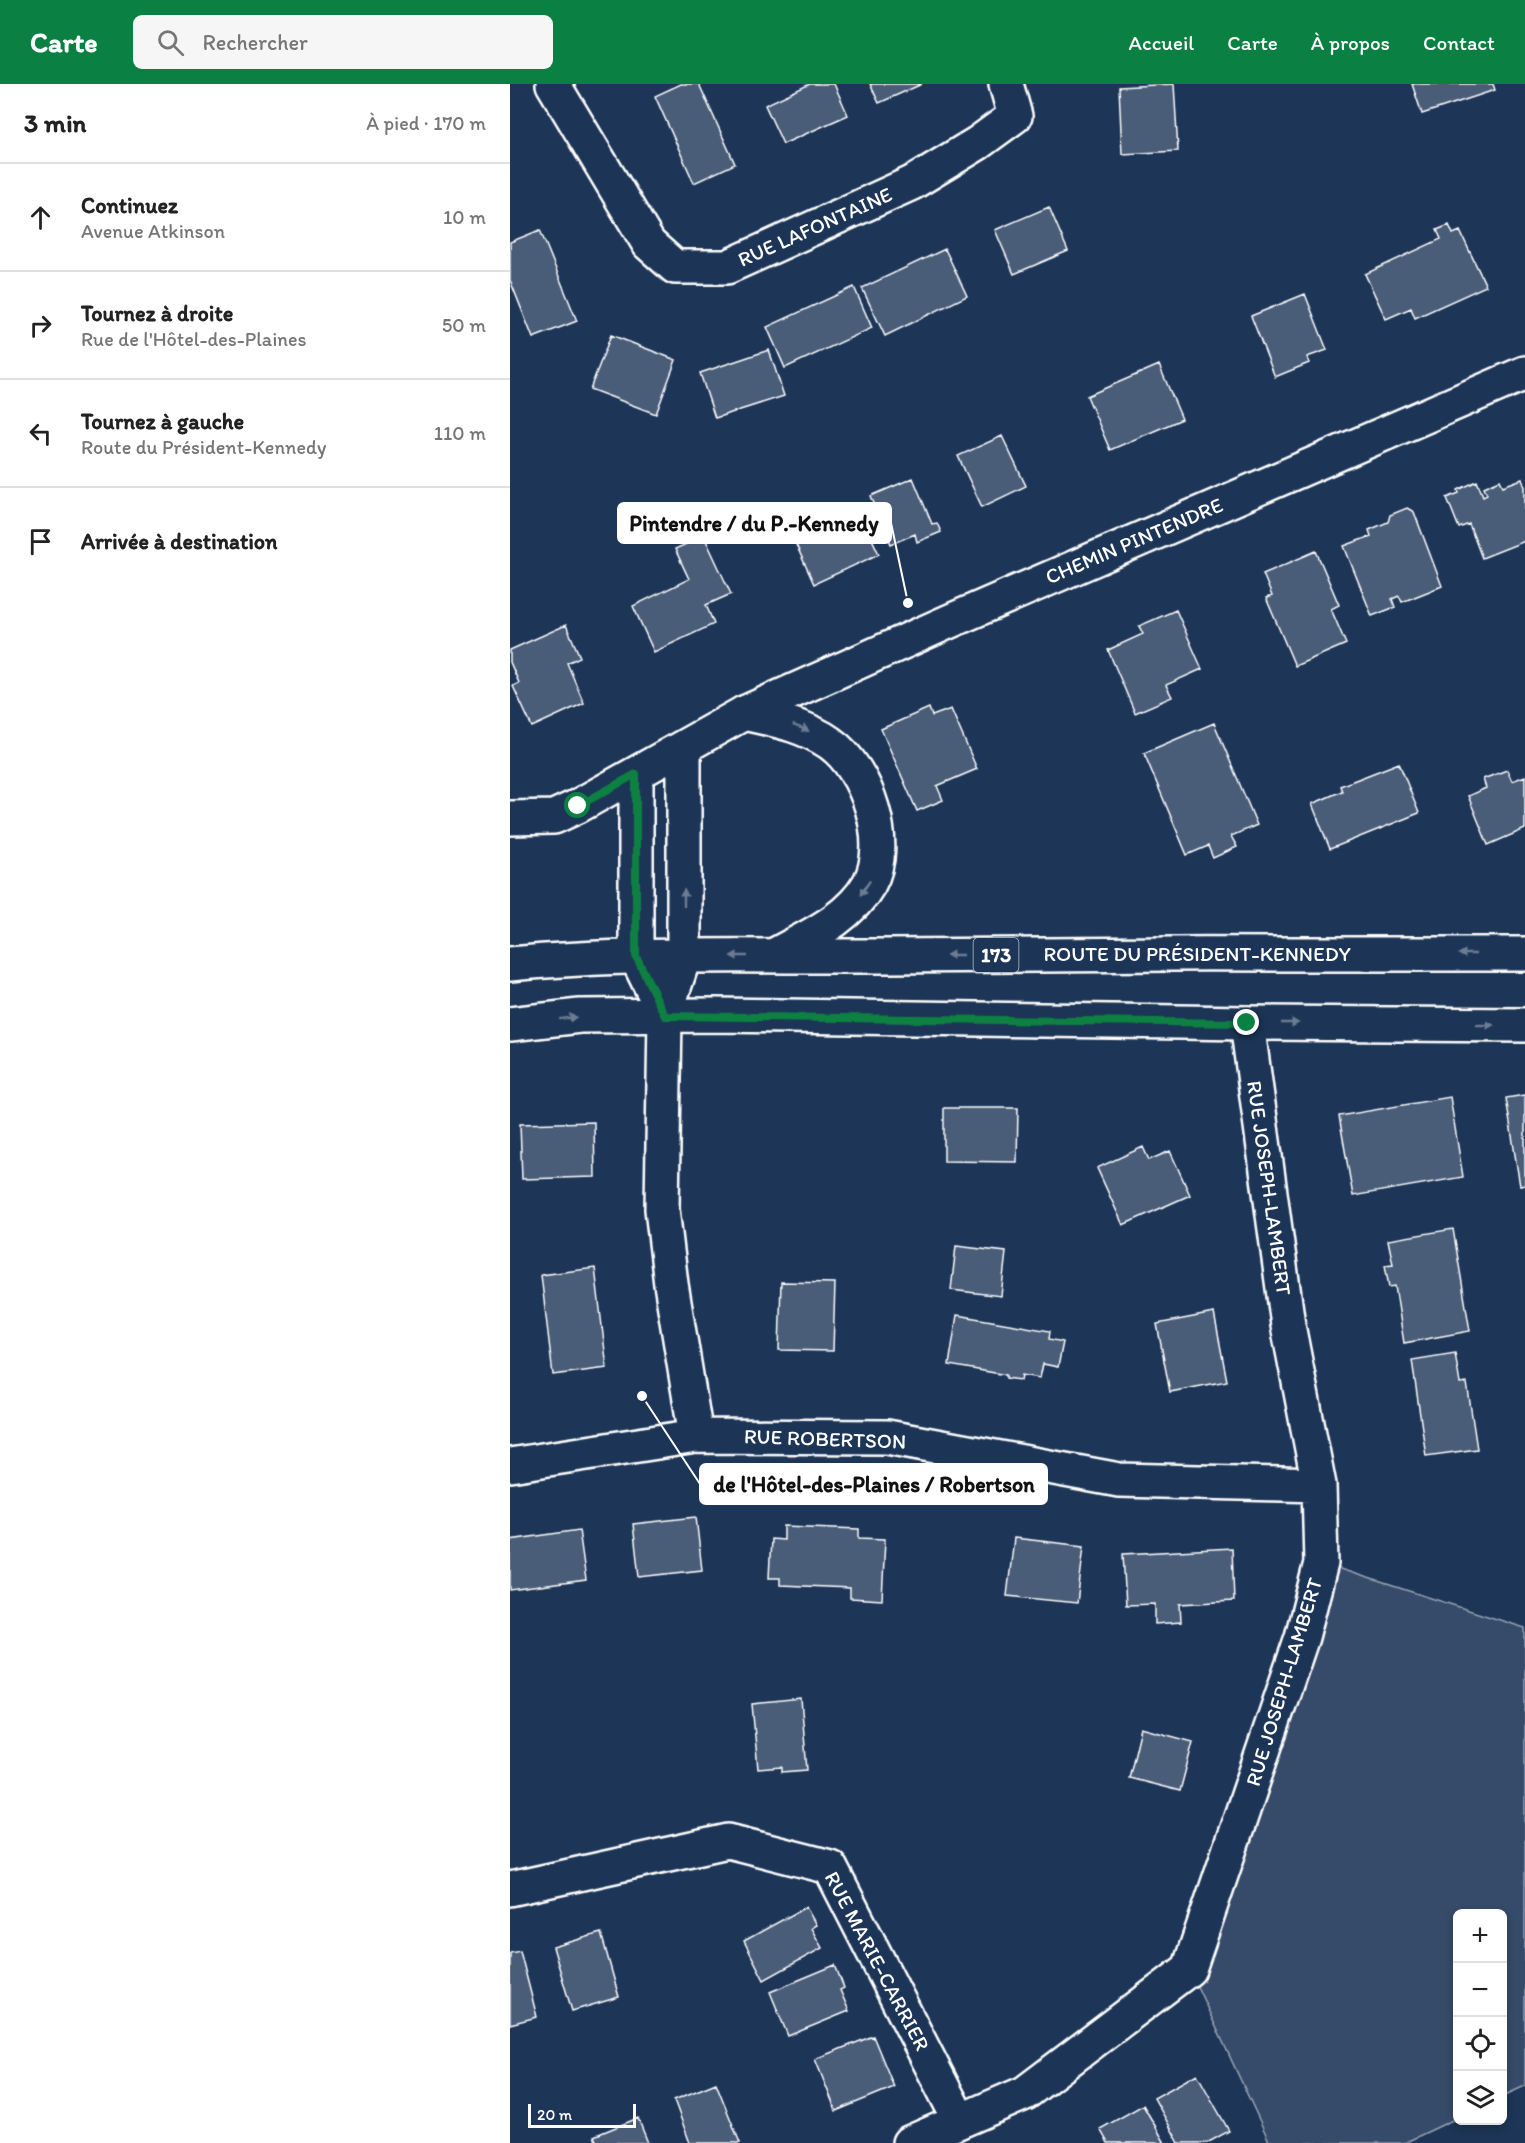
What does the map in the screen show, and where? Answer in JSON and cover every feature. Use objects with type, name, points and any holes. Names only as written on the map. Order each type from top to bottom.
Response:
[{"type":"street","name":"RUE LAFONTAINE","points":[[553,84],[649,244],[675,267],[727,267],[912,183],[978,143],[1015,116],[1006,84]]},
{"type":"street","name":"CHEMIN PINTENDRE","points":[[510,818],[554,817],[578,806],[744,713],[1525,372]]},
{"type":"street","points":[[744,713],[788,723],[811,732],[832,745],[855,770],[860,780],[873,809],[878,842],[876,866],[868,884],[854,903],[832,923],[772,957]]},
{"type":"street","points":[[684,747],[684,957],[665,1016],[662,1209],[671,1284],[696,1436]]},
{"type":"street","points":[[636,774],[636,956],[665,1016]]},
{"type":"street","name":"ROUTE DU PRÉSIDENT-KENNEDY","points":[[510,963],[636,956],[772,957],[1296,952],[1525,954]]},
{"type":"street","points":[[510,1024],[580,1016],[665,1016],[1525,1025]]},
{"type":"street","name":"RUE JOSEPH-LAMBERT","points":[[909,2143],[1025,2093],[1189,1969],[1302,1637],[1321,1563],[1319,1485],[1288,1325],[1247,1023]]},
{"type":"street","name":"RUE ROBERTSON","points":[[510,1465],[696,1436],[886,1437],[1119,1480],[1319,1485]]},
{"type":"street","name":"RUE MARIE-CARRIER","points":[[510,1889],[728,1841],[830,1867],[960,2121]]},
{"type":"shaded area","points":[[1321,1563],[1525,1628],[1525,2086],[1507,2094],[1507,1909],[1453,1909],[1453,2120],[1404,2143],[1270,2143],[1189,1969]]},
{"type":"building","points":[[681,84],[699,84],[735,164],[694,183],[655,96]]},
{"type":"building","points":[[810,84],[834,84],[848,115],[783,144],[765,105]]},
{"type":"building","points":[[870,84],[922,84],[879,103]]},
{"type":"building","points":[[1174,84],[1178,151],[1122,154],[1119,87]]},
{"type":"building","points":[[1412,84],[1493,84],[1495,90],[1422,114]]},
{"type":"building","points":[[1049,207],[1068,251],[1014,274],[995,230]]},
{"type":"building","points":[[1449,225],[1453,234],[1460,231],[1486,286],[1415,318],[1411,308],[1386,319],[1365,274],[1441,239],[1437,230]]},
{"type":"building","points":[[540,230],[577,321],[533,338],[510,280],[510,242]]},
{"type":"building","points":[[945,249],[967,296],[885,336],[862,288]]},
{"type":"building","points":[[854,287],[872,328],[785,368],[767,327]]},
{"type":"building","points":[[1305,294],[1327,350],[1307,357],[1309,363],[1275,377],[1251,316]]},
{"type":"building","points":[[611,335],[676,360],[656,414],[590,389]]},
{"type":"building","points":[[769,350],[784,396],[715,418],[700,373]]},
{"type":"building","points":[[1159,365],[1182,419],[1110,450],[1087,396]]},
{"type":"building","points":[[1002,436],[1026,486],[982,507],[958,456]]},
{"type":"building","points":[[913,478],[932,524],[937,523],[941,532],[917,542],[915,534],[891,544],[871,496]]},
{"type":"building","points":[[1522,479],[1525,487],[1525,541],[1482,558],[1469,524],[1459,528],[1447,498],[1477,481],[1483,496],[1487,494],[1484,487],[1500,480],[1503,486]]},
{"type":"building","points":[[809,504],[817,523],[856,505],[879,554],[814,584],[783,516]]},
{"type":"building","points":[[1407,508],[1414,512],[1442,586],[1402,602],[1399,596],[1392,599],[1395,607],[1372,616],[1344,546],[1371,536],[1369,530],[1388,522],[1390,515]]},
{"type":"building","points":[[704,536],[731,594],[706,605],[714,624],[654,652],[633,606],[689,579],[675,549]]},
{"type":"building","points":[[1316,551],[1339,605],[1331,609],[1346,644],[1295,666],[1266,598],[1272,596],[1263,574]]},
{"type":"building","points":[[1176,610],[1202,669],[1166,685],[1172,697],[1135,713],[1108,650],[1143,634],[1139,626]]},
{"type":"building","points":[[566,625],[580,657],[567,663],[584,703],[532,727],[513,686],[519,683],[510,662],[510,650]]},
{"type":"building","points":[[929,708],[932,716],[951,709],[977,769],[937,786],[943,800],[917,811],[881,729]]},
{"type":"building","points":[[1214,723],[1257,825],[1231,836],[1237,847],[1213,858],[1208,846],[1187,855],[1144,753]]},
{"type":"building","points":[[1399,763],[1419,813],[1330,849],[1312,804],[1342,791],[1340,786]]},
{"type":"building","points":[[1507,770],[1512,781],[1525,776],[1525,829],[1488,845],[1468,796],[1486,788],[1483,779]]},
{"type":"building","points":[[1525,1095],[1525,1185],[1520,1186],[1506,1098]]},
{"type":"building","points":[[1450,1097],[1463,1177],[1353,1196],[1339,1116]]},
{"type":"building","points":[[944,1108],[1018,1108],[1017,1162],[944,1161]]},
{"type":"building","points":[[594,1122],[595,1177],[522,1179],[520,1124]]},
{"type":"building","points":[[1143,1147],[1149,1160],[1170,1151],[1190,1195],[1123,1225],[1097,1168]]},
{"type":"building","points":[[1453,1229],[1470,1331],[1404,1343],[1395,1286],[1389,1287],[1385,1265],[1393,1264],[1388,1240]]},
{"type":"building","points":[[956,1246],[1006,1252],[1001,1296],[951,1290]]},
{"type":"building","points":[[595,1268],[607,1368],[553,1375],[541,1275]]},
{"type":"building","points":[[781,1282],[835,1283],[833,1351],[779,1350]]},
{"type":"building","points":[[1214,1313],[1227,1381],[1170,1392],[1157,1324]]},
{"type":"building","points":[[957,1315],[1050,1331],[1049,1339],[1063,1342],[1058,1367],[1043,1364],[1040,1378],[1022,1375],[1021,1380],[1006,1378],[1006,1375],[949,1365]]},
{"type":"building","points":[[1455,1353],[1460,1384],[1467,1383],[1477,1449],[1426,1456],[1412,1360]]},
{"type":"building","points":[[696,1517],[702,1570],[639,1577],[633,1524]]},
{"type":"building","points":[[784,1526],[859,1529],[859,1538],[885,1539],[882,1600],[850,1598],[850,1588],[780,1585],[780,1578],[769,1578],[771,1539],[784,1540]]},
{"type":"building","points":[[579,1530],[586,1580],[510,1590],[510,1540]]},
{"type":"building","points":[[1014,1538],[1084,1546],[1077,1603],[1007,1596]]},
{"type":"building","points":[[1232,1548],[1234,1601],[1180,1604],[1181,1622],[1155,1624],[1155,1604],[1126,1605],[1123,1554]]},
{"type":"building","points":[[801,1699],[807,1770],[782,1772],[782,1767],[758,1769],[752,1704]]},
{"type":"building","points":[[1141,1728],[1193,1742],[1180,1791],[1129,1778]]},
{"type":"building","points":[[806,1907],[816,1925],[811,1928],[822,1948],[764,1980],[744,1941]]},
{"type":"building","points":[[601,1933],[619,1997],[572,2011],[553,1947]]},
{"type":"building","points":[[520,1951],[537,2017],[510,2024],[510,1953]]},
{"type":"building","points":[[835,1965],[844,1988],[840,1990],[849,2011],[788,2036],[770,1992]]},
{"type":"building","points":[[873,2036],[894,2087],[836,2111],[815,2059]]},
{"type":"building","points":[[1197,2074],[1229,2131],[1207,2143],[1179,2143],[1154,2098]]},
{"type":"building","points":[[716,2083],[740,2143],[690,2143],[674,2100]]},
{"type":"building","points":[[1143,2105],[1165,2143],[1108,2143],[1100,2129]]},
{"type":"building","points":[[638,2118],[648,2143],[597,2143],[594,2136]]},
{"type":"place","name":"Pintendre / du P.-Kennedy","points":[[908,603]]},
{"type":"place","name":"de l'Hôtel-des-Plaines / Robertson","points":[[642,1396]]},
{"type":"route","points":[[578,806],[636,774],[636,956],[665,1016],[1247,1023]]}]
